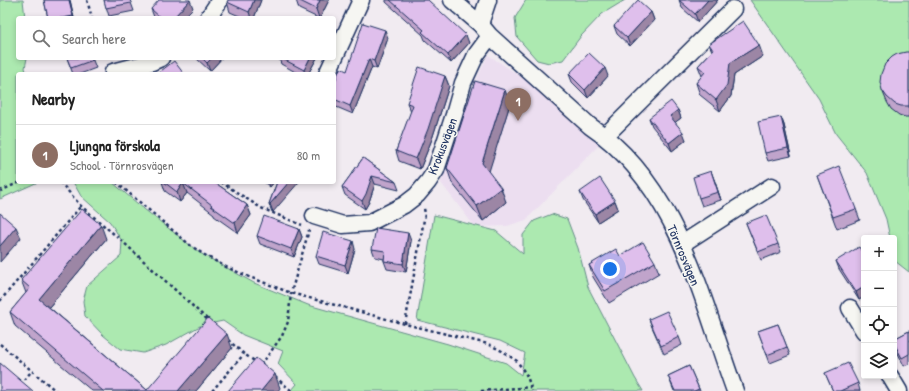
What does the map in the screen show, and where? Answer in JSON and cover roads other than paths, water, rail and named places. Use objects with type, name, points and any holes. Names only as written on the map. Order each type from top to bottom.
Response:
[{"type":"street","points":[[209,16],[220,0]]},
{"type":"street","points":[[336,54],[361,0]]},
{"type":"street","name":"Törnrosvägen","points":[[452,0],[590,126],[605,136],[638,169],[662,204],[690,262],[735,391]]},
{"type":"street","name":"Krokusvägen","points":[[314,216],[343,224],[369,223],[404,205],[428,182],[436,170],[463,83],[476,55],[485,30],[488,0]]},
{"type":"street","points":[[605,136],[734,9]]},
{"type":"street","points":[[113,72],[156,60]]},
{"type":"street","points":[[328,72],[333,60]]},
{"type":"street","points":[[682,244],[772,186]]},
{"type":"street","points":[[850,308],[861,326]]},
{"type":"street","points":[[892,379],[899,391]]},
{"type":"place","name":"Ljungna förskola","points":[[518,121]]}]
